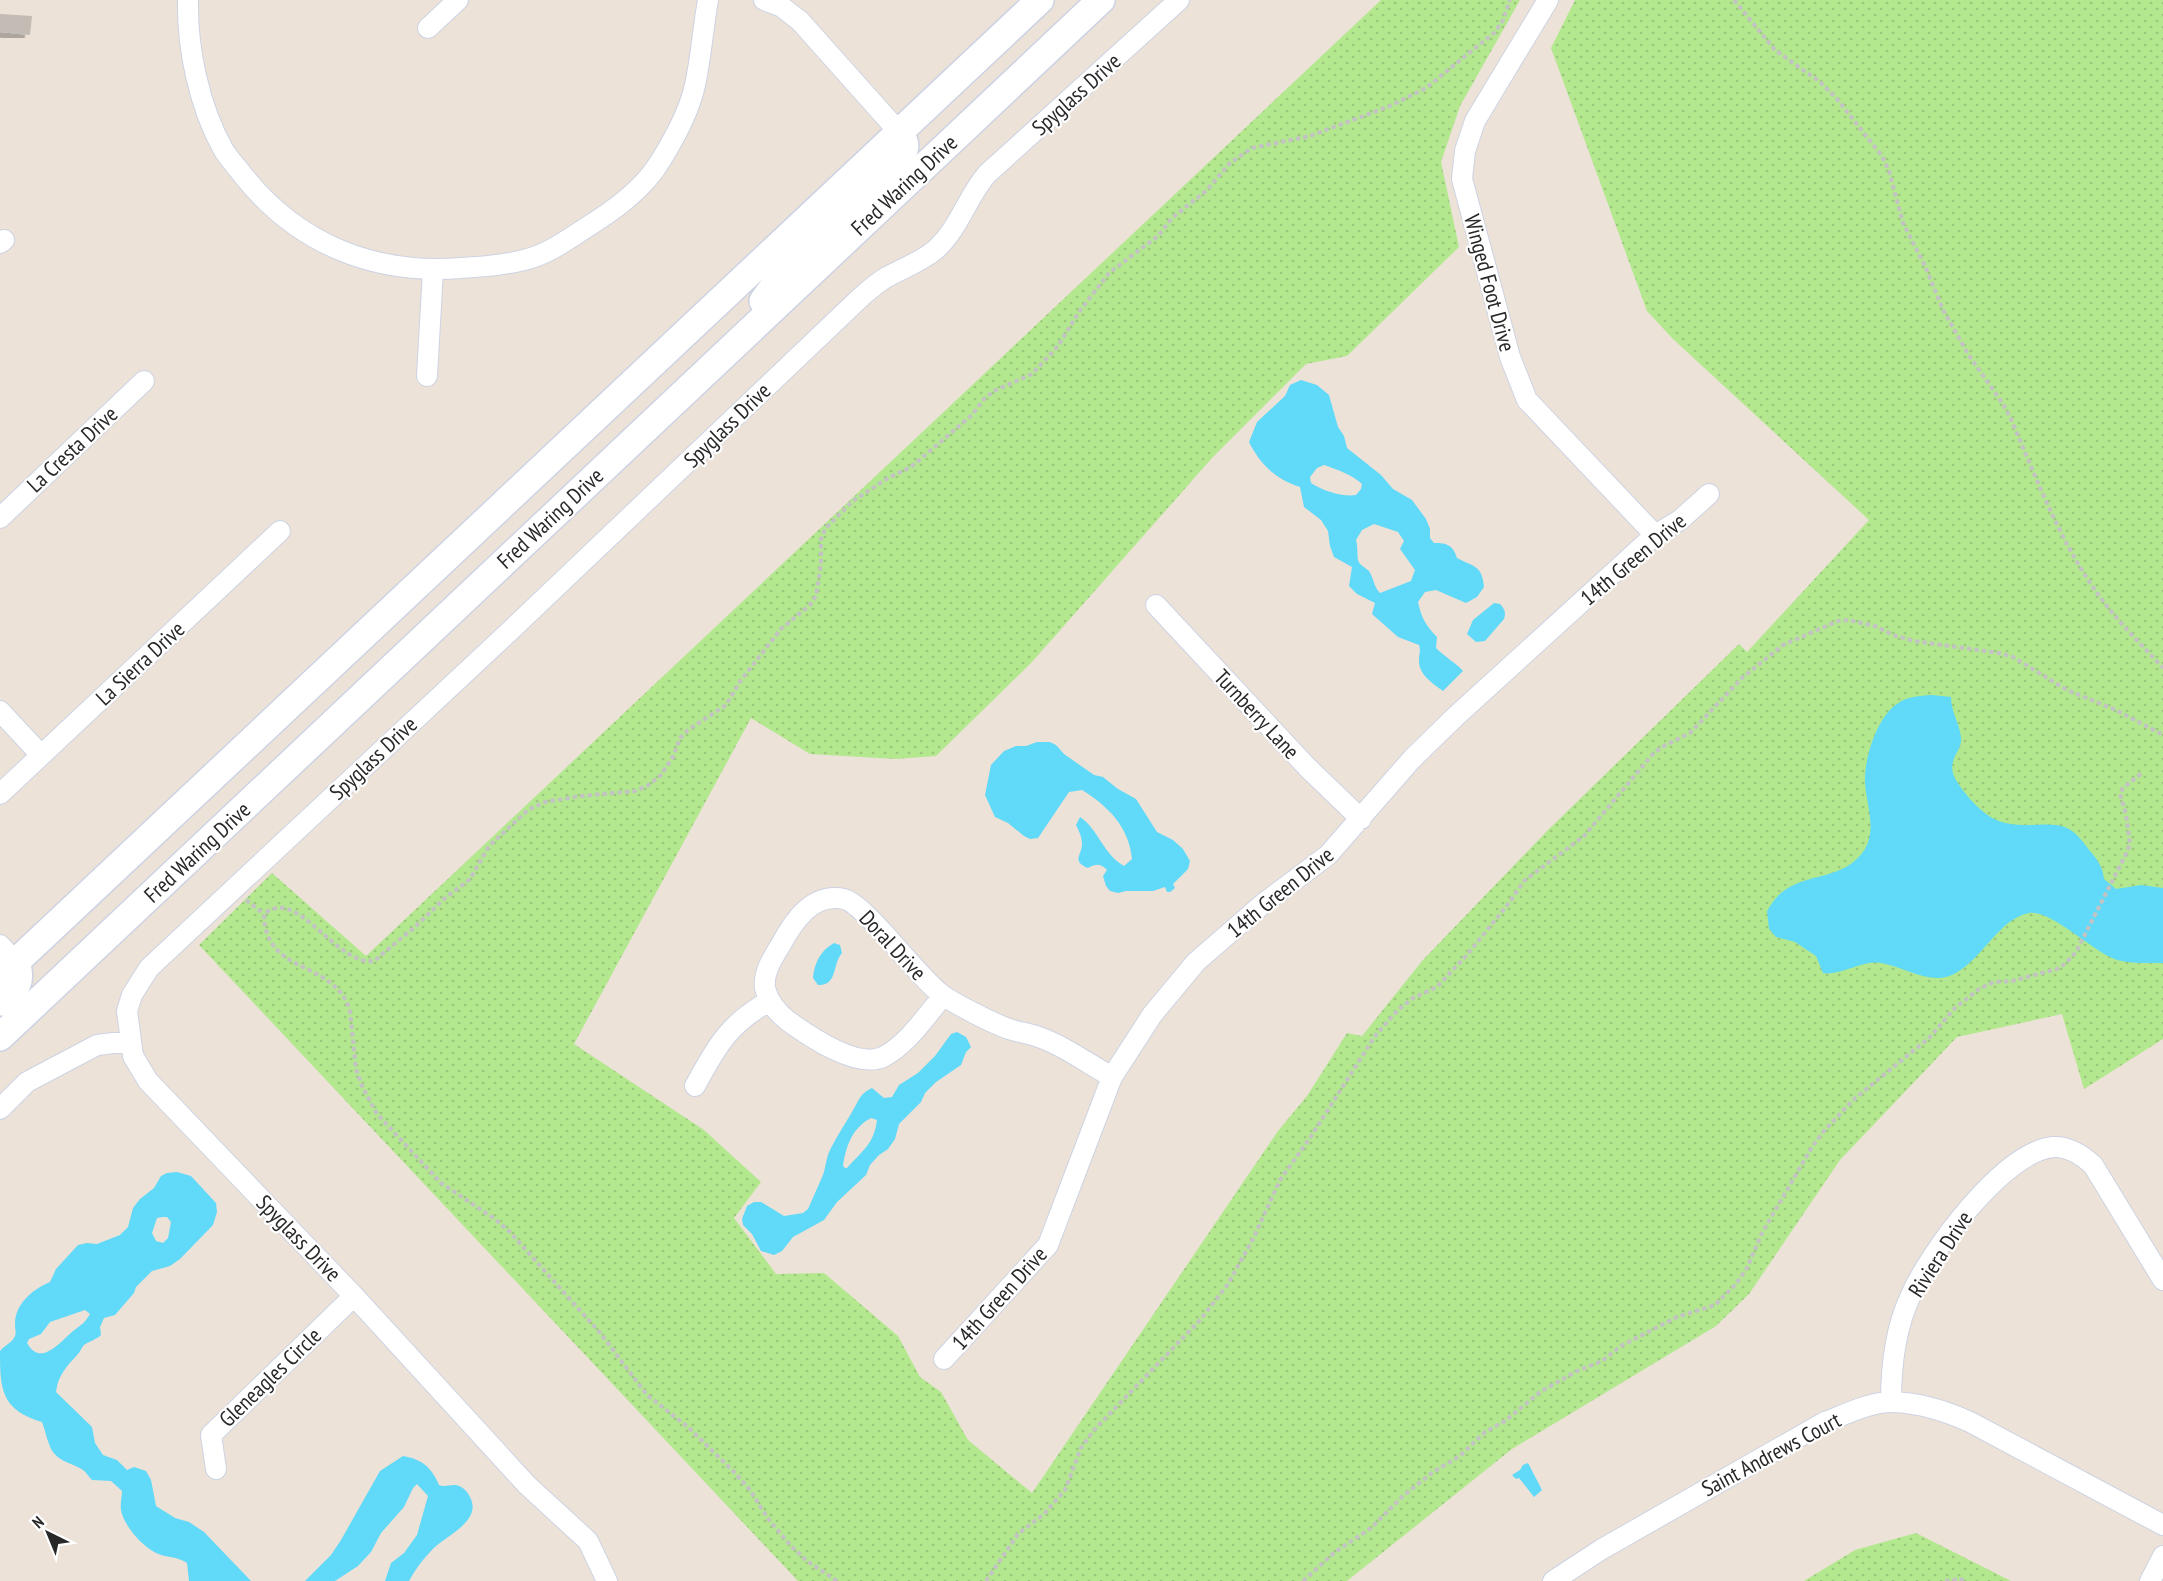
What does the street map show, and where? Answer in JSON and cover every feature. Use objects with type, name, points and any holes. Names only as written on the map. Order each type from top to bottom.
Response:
[{"type":"main road","name":"Fred Waring Drive","points":[[5,961],[1040,0]]},
{"type":"main road","name":"Fred Waring Drive","points":[[0,1037],[1101,0]]},
{"type":"main road","points":[[725,353],[792,262],[902,155],[906,149],[899,132]]},
{"type":"main road","points":[[0,1002],[16,987],[20,973],[5,961]]},
{"type":"street","points":[[188,0],[191,55],[206,110],[223,149],[273,209],[335,249],[370,262],[433,270],[494,266],[526,260],[555,247],[612,212],[638,187],[660,161],[680,124],[695,87],[708,0]]},
{"type":"street","points":[[428,28],[458,0]]},
{"type":"street","points":[[764,0],[782,7],[800,21],[899,132]]},
{"type":"street","name":"Spyglass Drive","points":[[608,1581],[588,1541],[527,1485],[354,1296],[148,1081],[133,1056],[130,1041],[127,1011],[132,995],[149,968],[511,630],[861,297],[886,278],[909,267],[935,250],[954,228],[987,174],[1179,0]]},
{"type":"street","name":"Winged Foot Drive","points":[[1548,0],[1475,121],[1465,151],[1462,179],[1510,357],[1527,400],[1655,535]]},
{"type":"street","points":[[427,376],[433,270]]},
{"type":"street","name":"La Cresta Drive","points":[[0,518],[144,381]]},
{"type":"street","name":"14th Green Drive","points":[[944,1359],[1048,1245],[1112,1077],[1152,1015],[1196,962],[1264,903],[1328,855],[1362,819],[1412,759],[1455,717],[1655,535],[1680,520],[1709,494]]},
{"type":"street","name":"La Sierra Drive","points":[[0,794],[280,531]]},
{"type":"street","name":"Turnberry Lane","points":[[1156,605],[1307,767],[1362,819]]},
{"type":"street","points":[[0,711],[41,755]]},
{"type":"street","name":"Doral Drive","points":[[943,996],[895,1049],[882,1057],[871,1059],[843,1054],[781,1015],[770,1001],[765,988],[766,975],[770,963],[794,921],[803,912],[823,899],[843,899],[852,902],[924,980],[943,996],[1008,1029],[1036,1036],[1056,1045],[1112,1077]]},
{"type":"street","points":[[695,1086],[716,1046],[728,1031],[751,1011],[770,1001]]},
{"type":"street","points":[[0,1109],[27,1082],[97,1045],[130,1041]]},
{"type":"street","name":"Riviera Drive","points":[[1891,1402],[1894,1353],[1899,1326],[1911,1295],[1929,1262],[1965,1211],[2002,1176],[2025,1158],[2042,1149],[2056,1147],[2070,1150],[2083,1155],[2093,1165],[2163,1280]]},
{"type":"street","name":"Gleneagles Circle","points":[[216,1469],[211,1435],[354,1296]]},
{"type":"street","name":"Saint Andrews Court","points":[[1553,1581],[1602,1549],[1825,1422],[1858,1409],[1891,1402],[1953,1414],[2163,1525]]},
{"type":"street","points":[[2150,1581],[2163,1556]]},
{"type":"path","points":[[837,1581],[807,1561],[791,1546],[769,1520],[750,1490],[735,1472],[688,1427],[647,1395],[601,1334],[508,1231],[492,1217],[441,1183],[376,1114],[356,1069],[347,1002],[338,988],[329,980],[295,964],[274,947],[267,936],[264,914],[270,909],[283,908],[315,926],[355,959],[366,962],[374,961],[444,899],[471,879],[489,846],[528,810],[545,802],[635,791],[647,786],[660,776],[680,738],[688,730],[726,705],[741,680],[781,629],[810,605],[816,596],[825,529],[853,501],[888,477],[911,467],[972,415],[984,399],[994,391],[1032,374],[1058,346],[1079,312],[1108,273],[1158,236],[1172,218],[1206,191],[1230,163],[1241,154],[1252,148],[1310,136],[1390,106],[1426,88],[1495,32],[1503,20],[1510,0]]},
{"type":"path","points":[[1734,0],[1775,50],[1820,82],[1837,99],[1882,156],[1889,171],[1903,223],[1943,310],[1968,354],[2012,419],[2075,560],[2108,607],[2163,668]]},
{"type":"path","points":[[986,1581],[1018,1534],[1044,1514],[1065,1490],[1081,1449],[1094,1430],[1201,1318],[1228,1284],[1253,1239],[1280,1180],[1310,1138],[1375,1036],[1398,1010],[1413,998],[1437,987],[1466,956],[1524,881],[1584,836],[1653,754],[1690,733],[1720,699],[1783,645],[1838,621],[1848,620],[1875,626],[1893,635],[1914,641],[1999,652],[2013,657],[2067,690],[2116,710],[2163,735]]},
{"type":"path","points":[[1303,1581],[1335,1552],[1371,1528],[1403,1496],[1432,1472],[1460,1456],[1485,1432],[1505,1421],[1540,1392],[1577,1371],[1602,1361],[1621,1346],[1677,1317],[1715,1305],[1736,1284],[1747,1268],[1762,1233],[1822,1132],[1853,1100],[1929,1038],[1955,1008],[1979,989],[1994,982],[2012,981],[2057,969],[2076,952],[2130,844],[2126,814],[2120,794],[2122,788],[2142,773]]},
{"type":"path","points":[[1945,1581],[1960,1579],[1965,1581]]},
{"type":"green space","points":[[1381,0],[1520,0],[1460,106],[1441,162],[1459,247],[1347,356],[1306,364],[1212,458],[1032,662],[936,756],[896,759],[810,754],[751,718],[574,1044],[704,1130],[761,1182],[734,1218],[776,1274],[824,1273],[898,1336],[920,1377],[941,1392],[968,1440],[1032,1493],[1278,1131],[1307,1096],[1347,1033],[1362,1036],[1422,961],[1548,830],[1739,644],[1747,652],[1869,520],[1673,339],[1647,311],[1551,48],[1575,0],[2163,0],[2163,1039],[2084,1089],[2062,1014],[1957,1037],[1840,1160],[1749,1294],[1716,1326],[1512,1449],[1347,1581],[798,1581],[199,945],[272,873],[366,956]]},
{"type":"green space","points":[[1916,1533],[2011,1581],[1804,1581],[1855,1550]]},
{"type":"water","points":[[1301,380],[1317,385],[1329,395],[1347,448],[1381,475],[1393,489],[1412,500],[1426,519],[1430,529],[1430,538],[1434,543],[1449,546],[1454,550],[1457,558],[1476,568],[1481,574],[1484,587],[1477,597],[1466,603],[1436,590],[1425,592],[1418,602],[1424,621],[1437,637],[1436,648],[1463,671],[1443,691],[1421,670],[1419,645],[1398,637],[1372,614],[1375,603],[1357,594],[1349,586],[1352,567],[1334,557],[1328,531],[1321,520],[1304,507],[1300,487],[1283,480],[1269,470],[1249,442],[1257,422],[1285,396],[1290,385]],"holes":[[[1324,465],[1353,478],[1362,484],[1361,489],[1356,495],[1345,495],[1321,489],[1311,483],[1310,477],[1317,468]],[[1374,524],[1398,532],[1404,541],[1400,549],[1415,570],[1411,581],[1380,593],[1369,571],[1358,560],[1356,540],[1362,530]]]},
{"type":"water","points":[[1494,603],[1500,604],[1503,608],[1504,619],[1485,641],[1476,642],[1467,634],[1473,620]]},
{"type":"water","points":[[1932,695],[1951,697],[1961,737],[1952,770],[1962,789],[1980,809],[1993,818],[2007,823],[2054,825],[2071,830],[2098,861],[2104,879],[2116,889],[2141,885],[2163,888],[2163,963],[2134,963],[2117,960],[2049,918],[2029,913],[2018,917],[2000,930],[1966,966],[1947,977],[1918,975],[1881,963],[1823,973],[1816,956],[1795,942],[1776,937],[1769,929],[1767,911],[1781,893],[1791,886],[1847,866],[1865,849],[1871,824],[1865,773],[1873,739],[1883,718],[1901,701]]},
{"type":"water","points":[[1037,742],[1050,742],[1056,745],[1064,754],[1094,775],[1103,777],[1136,799],[1157,832],[1173,840],[1183,849],[1190,861],[1188,869],[1173,884],[1175,888],[1170,892],[1167,892],[1165,887],[1153,891],[1118,893],[1110,891],[1103,876],[1107,870],[1098,865],[1088,868],[1080,863],[1082,841],[1076,825],[1080,817],[1092,828],[1117,861],[1124,866],[1132,859],[1127,837],[1116,818],[1082,790],[1069,792],[1038,838],[1030,839],[1008,823],[995,817],[985,795],[991,765],[1004,751]]},
{"type":"water","points":[[834,943],[840,945],[842,953],[829,982],[818,985],[813,978],[815,967],[825,949]]},
{"type":"water","points":[[957,1032],[966,1037],[971,1047],[966,1052],[961,1065],[936,1082],[925,1093],[921,1102],[899,1124],[895,1139],[888,1149],[870,1165],[866,1175],[837,1202],[824,1220],[793,1237],[782,1251],[774,1255],[761,1251],[752,1234],[743,1225],[742,1219],[747,1206],[754,1202],[761,1202],[784,1216],[803,1213],[808,1209],[823,1175],[829,1151],[862,1095],[872,1088],[884,1098],[892,1097],[899,1085],[918,1073],[935,1056],[951,1034]],"holes":[[[871,1118],[877,1120],[870,1141],[845,1168],[843,1166],[851,1138],[864,1122]]]},
{"type":"water","points":[[177,1172],[191,1176],[216,1203],[217,1212],[213,1225],[180,1259],[170,1266],[152,1271],[136,1287],[134,1293],[115,1315],[104,1318],[100,1327],[101,1335],[83,1346],[61,1376],[56,1392],[92,1427],[95,1443],[103,1455],[117,1460],[127,1470],[134,1467],[146,1471],[151,1480],[156,1506],[204,1532],[251,1581],[189,1581],[187,1563],[151,1550],[130,1529],[121,1510],[122,1491],[111,1481],[92,1480],[83,1470],[55,1455],[42,1422],[18,1411],[11,1404],[2,1387],[0,1351],[15,1336],[18,1310],[26,1298],[50,1282],[56,1269],[78,1245],[97,1244],[120,1235],[128,1227],[133,1208],[154,1188],[161,1176]],"holes":[[[167,1217],[171,1222],[168,1238],[163,1243],[156,1241],[152,1233],[157,1218]],[[85,1310],[90,1314],[85,1322],[51,1350],[38,1353],[27,1343],[29,1339],[41,1334],[50,1322]]]},
{"type":"water","points":[[403,1456],[416,1459],[426,1465],[439,1485],[456,1485],[465,1490],[473,1506],[467,1521],[431,1551],[409,1581],[385,1581],[391,1563],[404,1553],[417,1535],[428,1496],[417,1484],[404,1507],[381,1533],[371,1552],[358,1566],[335,1581],[305,1581],[331,1555],[380,1471]]},
{"type":"water","points":[[1528,1463],[1542,1490],[1534,1497],[1519,1478],[1516,1479],[1512,1475]]},
{"type":"building","points":[[0,14],[32,16],[30,35],[0,32]]}]
